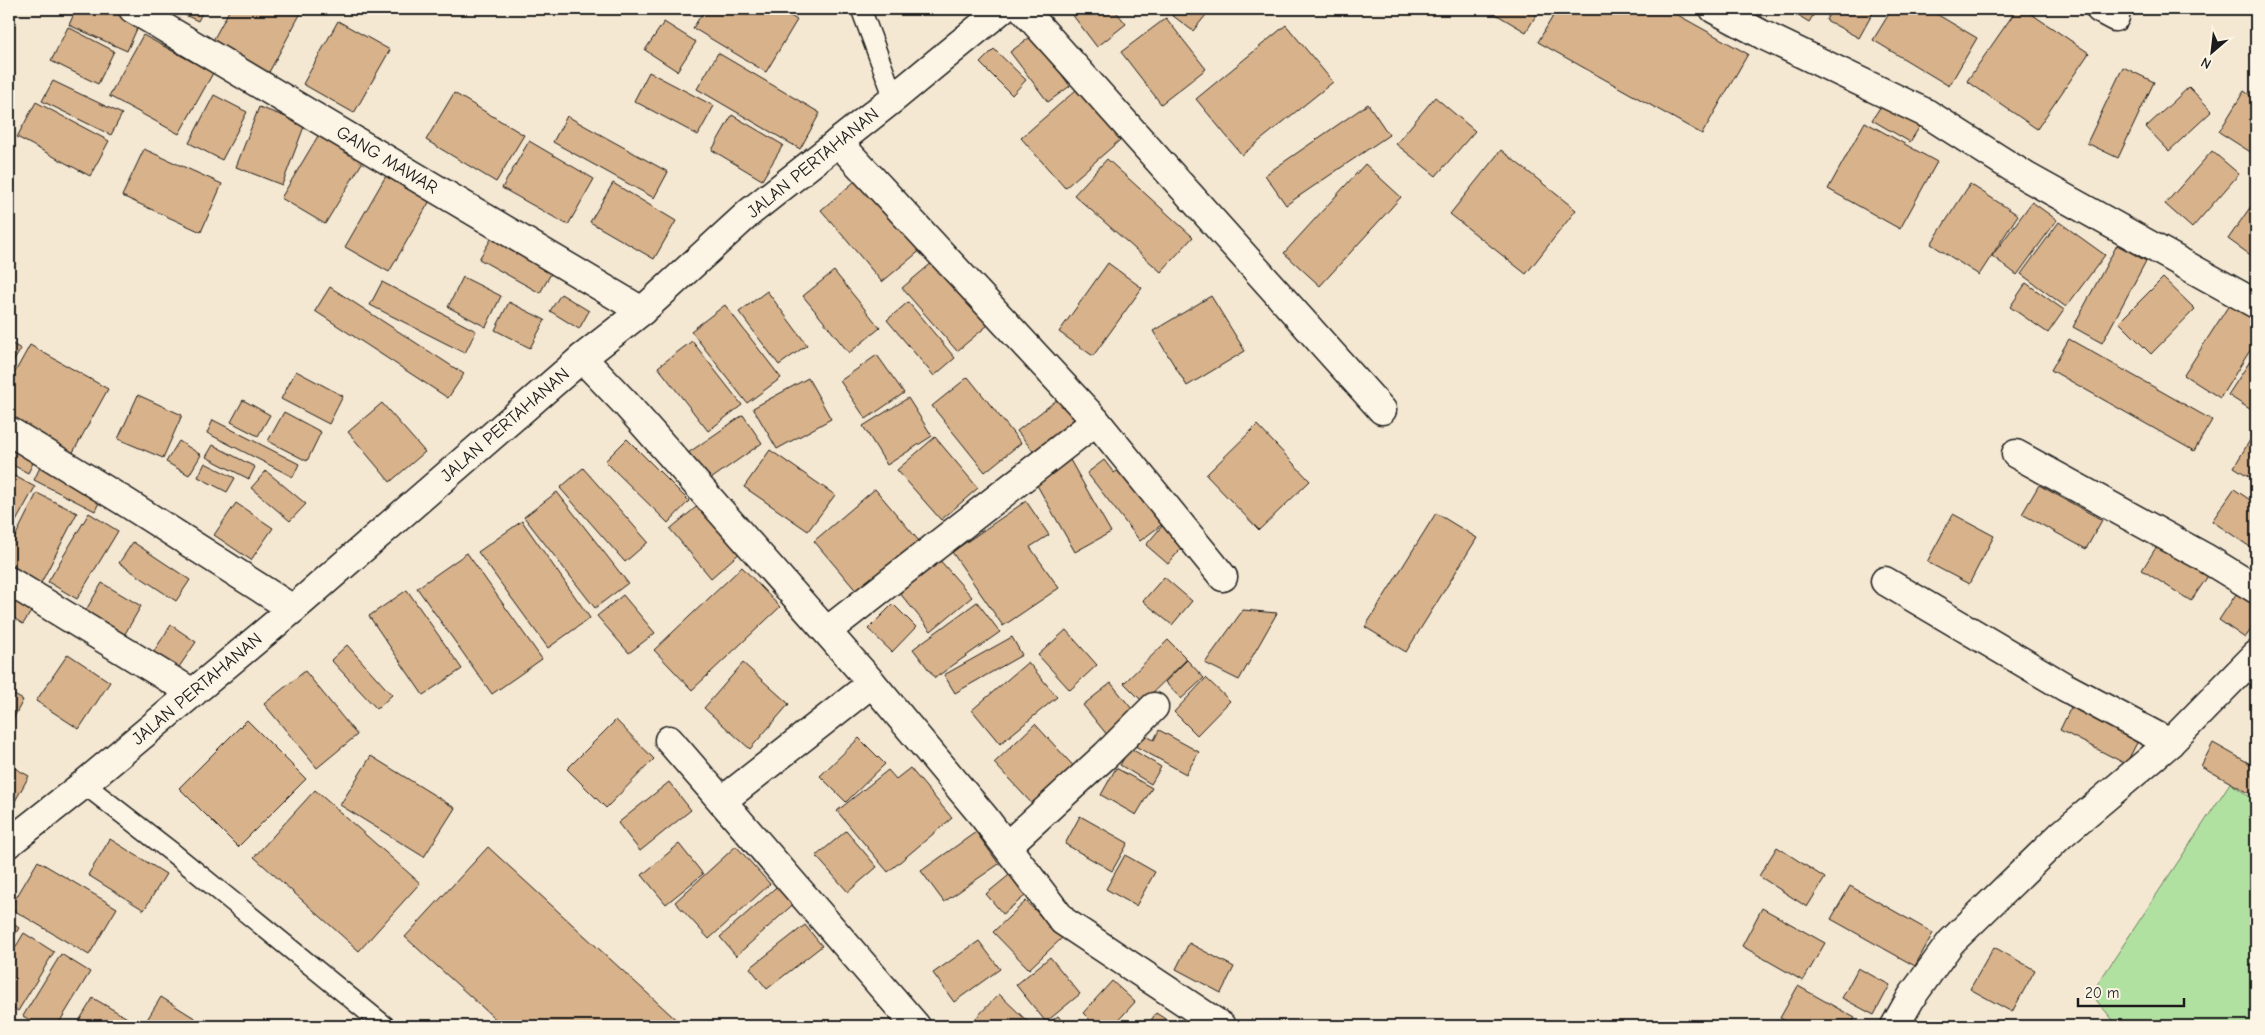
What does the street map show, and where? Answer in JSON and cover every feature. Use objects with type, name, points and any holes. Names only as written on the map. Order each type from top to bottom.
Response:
[{"type":"street","name":"GANG MAWAR","points":[[132,9],[642,311]]},
{"type":"street","name":"JALAN PERTAHANAN","points":[[9,843],[84,784],[293,609],[582,358],[642,311],[750,212],[894,98],[1002,9]]},
{"type":"street","points":[[1024,9],[1382,410]]},
{"type":"street","points":[[1714,9],[1763,35],[1928,114],[2027,177],[2256,304]]},
{"type":"street","points":[[838,142],[1096,421],[1223,577]]},
{"type":"street","points":[[582,358],[626,404],[872,683],[984,816],[1063,921],[1220,1026]]},
{"type":"street","points":[[827,631],[1096,421]]},
{"type":"street","points":[[9,431],[127,503],[293,609]]},
{"type":"street","points":[[2016,454],[2204,557],[2256,588]]},
{"type":"street","points":[[9,580],[193,692]]},
{"type":"street","points":[[1885,580],[2065,688],[2170,743]]},
{"type":"street","points":[[1895,1026],[1912,996],[1951,942],[2061,835],[2170,743],[2256,655]]},
{"type":"street","points":[[722,801],[872,683]]},
{"type":"street","points":[[1007,846],[1106,755],[1154,707]]},
{"type":"street","points":[[669,740],[916,1026]]},
{"type":"lane","points":[[862,9],[894,98]]},
{"type":"lane","points":[[84,784],[173,852],[385,1026]]},
{"type":"green space","points":[[2230,783],[2256,801],[2256,1026],[2118,1026],[2091,994]]},
{"type":"building","points":[[76,9],[111,9],[140,22],[127,51],[69,25]]},
{"type":"building","points":[[172,9],[204,9],[198,21]]},
{"type":"building","points":[[230,9],[303,9],[267,76],[210,46]]},
{"type":"building","points":[[705,9],[779,9],[797,20],[766,72],[693,28]]},
{"type":"building","points":[[1068,9],[1114,9],[1126,24],[1097,47]]},
{"type":"building","points":[[1164,9],[1208,9],[1210,10],[1193,31]]},
{"type":"building","points":[[1487,9],[1540,9],[1526,32]]},
{"type":"building","points":[[1557,9],[1667,9],[1748,54],[1702,134],[1538,42]]},
{"type":"building","points":[[1788,9],[1817,9],[1809,22]]},
{"type":"building","points":[[1832,9],[1875,9],[1859,38],[1826,20]]},
{"type":"building","points":[[1892,9],[1928,9],[1977,38],[1949,86],[1873,40]]},
{"type":"building","points":[[2017,9],[2024,9],[2089,53],[2037,129],[1967,81]]},
{"type":"building","points":[[1166,18],[1206,69],[1161,104],[1121,52]]},
{"type":"building","points":[[338,21],[390,50],[354,113],[303,84]]},
{"type":"building","points":[[664,22],[696,42],[677,71],[645,50]]},
{"type":"building","points":[[1286,25],[1333,82],[1242,155],[1196,99]]},
{"type":"building","points":[[68,27],[114,51],[98,84],[51,61]]},
{"type":"building","points":[[143,35],[213,73],[179,134],[109,96]]},
{"type":"building","points":[[1033,35],[1070,86],[1048,102],[1010,52]]},
{"type":"building","points":[[994,49],[1026,80],[1012,95],[980,63]]},
{"type":"building","points":[[718,53],[820,113],[800,149],[697,89]]},
{"type":"building","points":[[2123,67],[2154,82],[2118,158],[2087,143]]},
{"type":"building","points":[[649,72],[714,106],[698,135],[634,101]]},
{"type":"building","points":[[53,81],[122,114],[111,135],[42,101]]},
{"type":"building","points":[[1084,83],[1128,133],[1065,188],[1021,138]]},
{"type":"building","points":[[2189,87],[2212,111],[2169,151],[2146,127]]},
{"type":"building","points":[[2244,91],[2256,99],[2256,147],[2252,153],[2219,132]]},
{"type":"building","points":[[454,93],[524,135],[496,182],[426,140]]},
{"type":"building","points":[[214,95],[247,112],[222,160],[189,143]]},
{"type":"building","points":[[1435,97],[1475,131],[1436,176],[1396,144]]},
{"type":"building","points":[[1886,98],[1924,120],[1910,142],[1872,120]]},
{"type":"building","points":[[36,102],[109,141],[90,176],[17,137]]},
{"type":"building","points":[[1368,104],[1389,135],[1286,205],[1265,175]]},
{"type":"building","points":[[259,107],[305,124],[282,185],[236,167]]},
{"type":"building","points":[[732,115],[783,145],[762,180],[712,150]]},
{"type":"building","points":[[567,116],[668,172],[654,198],[553,142]]},
{"type":"building","points":[[1865,122],[1937,162],[1900,229],[1828,189]]},
{"type":"building","points":[[321,131],[365,158],[325,224],[281,198]]},
{"type":"building","points":[[529,141],[594,179],[568,225],[502,188]]},
{"type":"building","points":[[144,149],[222,184],[201,232],[122,196]]},
{"type":"building","points":[[1501,150],[1576,210],[1526,274],[1450,214]]},
{"type":"building","points":[[2212,151],[2239,174],[2192,228],[2165,204]]},
{"type":"building","points":[[1107,159],[1193,237],[1161,272],[1074,195]]},
{"type":"building","points":[[1365,164],[1401,197],[1320,286],[1284,253]]},
{"type":"building","points":[[391,167],[435,192],[389,272],[345,247]]},
{"type":"building","points":[[861,176],[922,249],[882,282],[821,210]]},
{"type":"building","points":[[613,183],[676,221],[654,259],[590,222]]},
{"type":"building","points":[[1970,184],[2018,215],[1979,275],[1931,244]]},
{"type":"building","points":[[2256,199],[2256,259],[2228,239]]},
{"type":"building","points":[[2032,202],[2057,220],[2017,275],[1992,256]]},
{"type":"building","points":[[2059,222],[2105,255],[2066,307],[2021,274]]},
{"type":"building","points":[[493,236],[553,270],[540,293],[479,259]]},
{"type":"building","points":[[2117,245],[2146,261],[2102,343],[2073,327]]},
{"type":"building","points":[[940,256],[994,320],[957,351],[902,288]]},
{"type":"building","points":[[1108,263],[1142,288],[1093,356],[1059,332]]},
{"type":"building","points":[[834,271],[880,328],[849,353],[803,296]]},
{"type":"building","points":[[463,277],[501,296],[486,327],[448,307]]},
{"type":"building","points":[[2163,278],[2195,309],[2151,354],[2119,322]]},
{"type":"building","points":[[382,282],[476,331],[465,353],[370,305]]},
{"type":"building","points":[[2026,283],[2064,310],[2048,333],[2010,307]]},
{"type":"building","points":[[330,287],[464,374],[448,398],[315,311]]},
{"type":"building","points":[[767,291],[807,345],[779,365],[739,312]]},
{"type":"building","points":[[561,294],[589,311],[579,329],[550,311]]},
{"type":"building","points":[[1211,296],[1245,351],[1187,386],[1153,331]]},
{"type":"building","points":[[509,302],[545,320],[530,348],[495,330]]},
{"type":"building","points":[[908,302],[955,358],[934,376],[887,320]]},
{"type":"building","points":[[2231,302],[2256,318],[2256,341],[2220,398],[2184,375]]},
{"type":"building","points":[[725,305],[781,378],[747,403],[691,331]]},
{"type":"building","points":[[2069,339],[2212,420],[2194,451],[2051,370]]},
{"type":"building","points":[[692,341],[742,405],[708,431],[658,367]]},
{"type":"building","points":[[9,342],[21,349],[9,369]]},
{"type":"building","points":[[30,345],[108,389],[71,456],[9,421],[9,383]]},
{"type":"building","points":[[2256,352],[2256,413],[2228,395]]},
{"type":"building","points":[[877,355],[904,393],[866,419],[840,381]]},
{"type":"building","points":[[296,371],[343,396],[329,424],[281,399]]},
{"type":"building","points":[[968,377],[1021,443],[985,472],[932,406]]},
{"type":"building","points":[[808,378],[831,419],[777,449],[753,408]]},
{"type":"building","points":[[1067,392],[1091,422],[1041,461],[1017,431]]},
{"type":"building","points":[[138,395],[182,415],[163,458],[118,439]]},
{"type":"building","points":[[908,398],[932,436],[887,465],[863,426]]},
{"type":"building","points":[[243,400],[270,415],[258,436],[231,422]]},
{"type":"building","points":[[382,403],[425,452],[390,482],[348,432]]},
{"type":"building","points":[[284,412],[321,432],[307,461],[268,441]]},
{"type":"building","points":[[743,415],[762,443],[708,481],[688,453]]},
{"type":"building","points":[[213,420],[299,464],[293,477],[207,433]]},
{"type":"building","points":[[1257,425],[1310,481],[1259,530],[1206,475]]},
{"type":"building","points":[[2256,430],[2256,481],[2234,467]]},
{"type":"building","points":[[935,437],[978,488],[941,520],[897,470]]},
{"type":"building","points":[[627,439],[689,501],[668,523],[605,461]]},
{"type":"building","points":[[179,441],[201,455],[189,475],[166,462]]},
{"type":"building","points":[[9,442],[36,457],[28,473],[9,463]]},
{"type":"building","points":[[213,445],[255,467],[249,479],[206,457]]},
{"type":"building","points":[[770,450],[835,495],[808,531],[744,487]]},
{"type":"building","points":[[1070,460],[1111,532],[1075,552],[1034,480]]},
{"type":"building","points":[[1104,460],[1114,473],[1122,467],[1172,517],[1140,541],[1087,473]]},
{"type":"building","points":[[42,463],[103,494],[95,511],[34,480]]},
{"type":"building","points":[[205,463],[235,478],[227,492],[198,477]]},
{"type":"building","points":[[583,468],[648,542],[625,562],[560,488]]},
{"type":"building","points":[[266,471],[306,504],[290,521],[251,488]]},
{"type":"building","points":[[9,473],[35,487],[9,534]]},
{"type":"building","points":[[2039,485],[2102,520],[2086,549],[2022,514]]},
{"type":"building","points":[[875,489],[919,541],[858,593],[814,541]]},
{"type":"building","points":[[2234,489],[2256,504],[2256,551],[2212,521]]},
{"type":"building","points":[[557,492],[628,583],[595,608],[524,517]]},
{"type":"building","points":[[37,493],[77,513],[40,585],[9,569],[9,549]]},
{"type":"building","points":[[1026,501],[1049,535],[1030,547],[1059,588],[1003,626],[952,552]]},
{"type":"building","points":[[236,503],[273,528],[251,560],[214,535]]},
{"type":"building","points":[[701,503],[742,551],[711,578],[670,529]]},
{"type":"building","points":[[89,513],[118,531],[77,599],[48,582]]},
{"type":"building","points":[[1436,513],[1477,538],[1406,652],[1365,627]]},
{"type":"building","points":[[1953,514],[1994,536],[1969,584],[1927,562]]},
{"type":"building","points":[[522,521],[590,618],[548,648],[478,552]]},
{"type":"building","points":[[1162,526],[1184,545],[1168,564],[1146,545]]},
{"type":"building","points":[[2160,541],[2210,573],[2191,601],[2142,570]]},
{"type":"building","points":[[133,542],[190,580],[176,601],[119,563]]},
{"type":"building","points":[[467,553],[542,659],[492,694],[417,588]]},
{"type":"building","points":[[938,558],[972,597],[931,631],[898,591]]},
{"type":"building","points":[[742,567],[780,607],[692,690],[654,650]]},
{"type":"building","points":[[1164,577],[1192,601],[1172,625],[1143,601]]},
{"type":"building","points":[[2244,582],[2256,590],[2256,622],[2245,638],[2219,620]]},
{"type":"building","points":[[102,583],[141,606],[122,639],[83,615]]},
{"type":"building","points":[[9,588],[36,604],[23,624],[9,615]]},
{"type":"building","points":[[407,590],[462,669],[423,695],[369,616]]},
{"type":"building","points":[[623,595],[655,633],[629,653],[597,616]]},
{"type":"building","points":[[977,602],[1000,632],[935,678],[913,649]]},
{"type":"building","points":[[893,604],[916,627],[892,652],[868,629]]},
{"type":"building","points":[[1243,610],[1277,613],[1239,680],[1205,663]]},
{"type":"building","points":[[171,625],[196,642],[177,670],[152,654]]},
{"type":"building","points":[[1066,630],[1097,665],[1070,690],[1038,655]]},
{"type":"building","points":[[1012,637],[1022,655],[955,693],[944,675]]},
{"type":"building","points":[[1168,640],[1187,659],[1143,702],[1124,683]]},
{"type":"building","points":[[347,645],[392,695],[377,709],[331,660]]},
{"type":"building","points":[[68,654],[110,682],[79,729],[36,701]]},
{"type":"building","points":[[1187,660],[1204,678],[1181,699],[1165,682]]},
{"type":"building","points":[[1028,662],[1057,697],[1000,744],[972,710]]},
{"type":"building","points":[[743,663],[789,704],[750,749],[704,708]]},
{"type":"building","points":[[305,671],[357,735],[317,768],[264,704]]},
{"type":"building","points":[[1206,678],[1230,701],[1197,735],[1174,712]]},
{"type":"building","points":[[1111,683],[1136,714],[1108,736],[1083,705]]},
{"type":"building","points":[[9,692],[23,700],[9,727]]},
{"type":"building","points":[[2073,703],[2140,737],[2126,764],[2060,730]]},
{"type":"building","points":[[247,720],[306,779],[238,847],[179,788]]},
{"type":"building","points":[[616,720],[654,759],[606,808],[567,769]]},
{"type":"building","points":[[1035,724],[1078,771],[1037,809],[994,763]]},
{"type":"building","points":[[1159,730],[1199,752],[1186,774],[1135,746],[1142,734],[1154,740]]},
{"type":"building","points":[[859,738],[885,764],[846,802],[820,776]]},
{"type":"building","points":[[2213,743],[2256,767],[2256,797],[2201,766]]},
{"type":"building","points":[[1130,748],[1161,767],[1151,784],[1120,765]]},
{"type":"building","points":[[371,756],[455,808],[424,857],[340,805]]},
{"type":"building","points":[[9,765],[29,776],[9,812]]},
{"type":"building","points":[[910,768],[952,818],[888,872],[837,811],[888,770],[896,779]]},
{"type":"building","points":[[1116,768],[1152,788],[1136,815],[1101,795]]},
{"type":"building","points":[[669,782],[691,810],[640,851],[618,823]]},
{"type":"building","points":[[315,790],[420,883],[359,951],[254,857]]},
{"type":"building","points":[[1080,816],[1128,843],[1112,871],[1065,844]]},
{"type":"building","points":[[846,831],[877,867],[848,892],[816,856]]},
{"type":"building","points":[[976,832],[999,864],[944,902],[921,871]]},
{"type":"building","points":[[110,839],[166,874],[144,910],[88,875]]},
{"type":"building","points":[[679,844],[703,874],[666,904],[642,875]]},
{"type":"building","points":[[736,846],[770,884],[709,939],[675,902]]},
{"type":"building","points":[[488,847],[683,1026],[503,1026],[405,937]]},
{"type":"building","points":[[1777,847],[1825,878],[1807,907],[1759,876]]},
{"type":"building","points":[[1125,855],[1155,872],[1136,906],[1106,889]]},
{"type":"building","points":[[38,861],[117,908],[89,955],[10,908]]},
{"type":"building","points":[[1019,867],[1036,887],[1003,914],[986,894]]},
{"type":"building","points":[[783,881],[799,899],[736,956],[720,937]]},
{"type":"building","points":[[1850,886],[1933,933],[1915,966],[1831,919]]},
{"type":"building","points":[[1026,901],[1062,938],[1029,969],[993,932]]},
{"type":"building","points":[[1762,908],[1825,943],[1803,981],[1742,946]]},
{"type":"building","points":[[9,921],[19,928],[9,944]]},
{"type":"building","points":[[805,925],[822,946],[767,989],[750,968]]},
{"type":"building","points":[[24,933],[54,952],[18,1011],[9,1005],[9,958]]},
{"type":"building","points":[[979,941],[1000,969],[954,1002],[933,973]]},
{"type":"building","points":[[1189,943],[1234,967],[1221,993],[1176,969]]},
{"type":"building","points":[[1994,947],[2035,970],[2012,1012],[1970,989]]},
{"type":"building","points":[[61,954],[90,972],[57,1026],[40,1026],[23,1016]]},
{"type":"building","points":[[1050,957],[1080,994],[1046,1022],[1016,985]]},
{"type":"building","points":[[1858,968],[1890,985],[1874,1015],[1842,998]]},
{"type":"building","points":[[1112,981],[1135,1002],[1113,1026],[1096,1026],[1083,1013]]},
{"type":"building","points":[[1798,986],[1855,1018],[1850,1026],[1795,1026],[1780,1018]]},
{"type":"building","points":[[999,994],[1029,1023],[1026,1026],[979,1026],[973,1021]]},
{"type":"building","points":[[161,997],[204,1024],[203,1026],[151,1026],[145,1023]]},
{"type":"building","points":[[93,998],[141,1026],[76,1026]]},
{"type":"building","points":[[1156,1013],[1176,1026],[1147,1026]]},
{"type":"building","points":[[1058,1016],[1066,1026],[1045,1026]]}]
